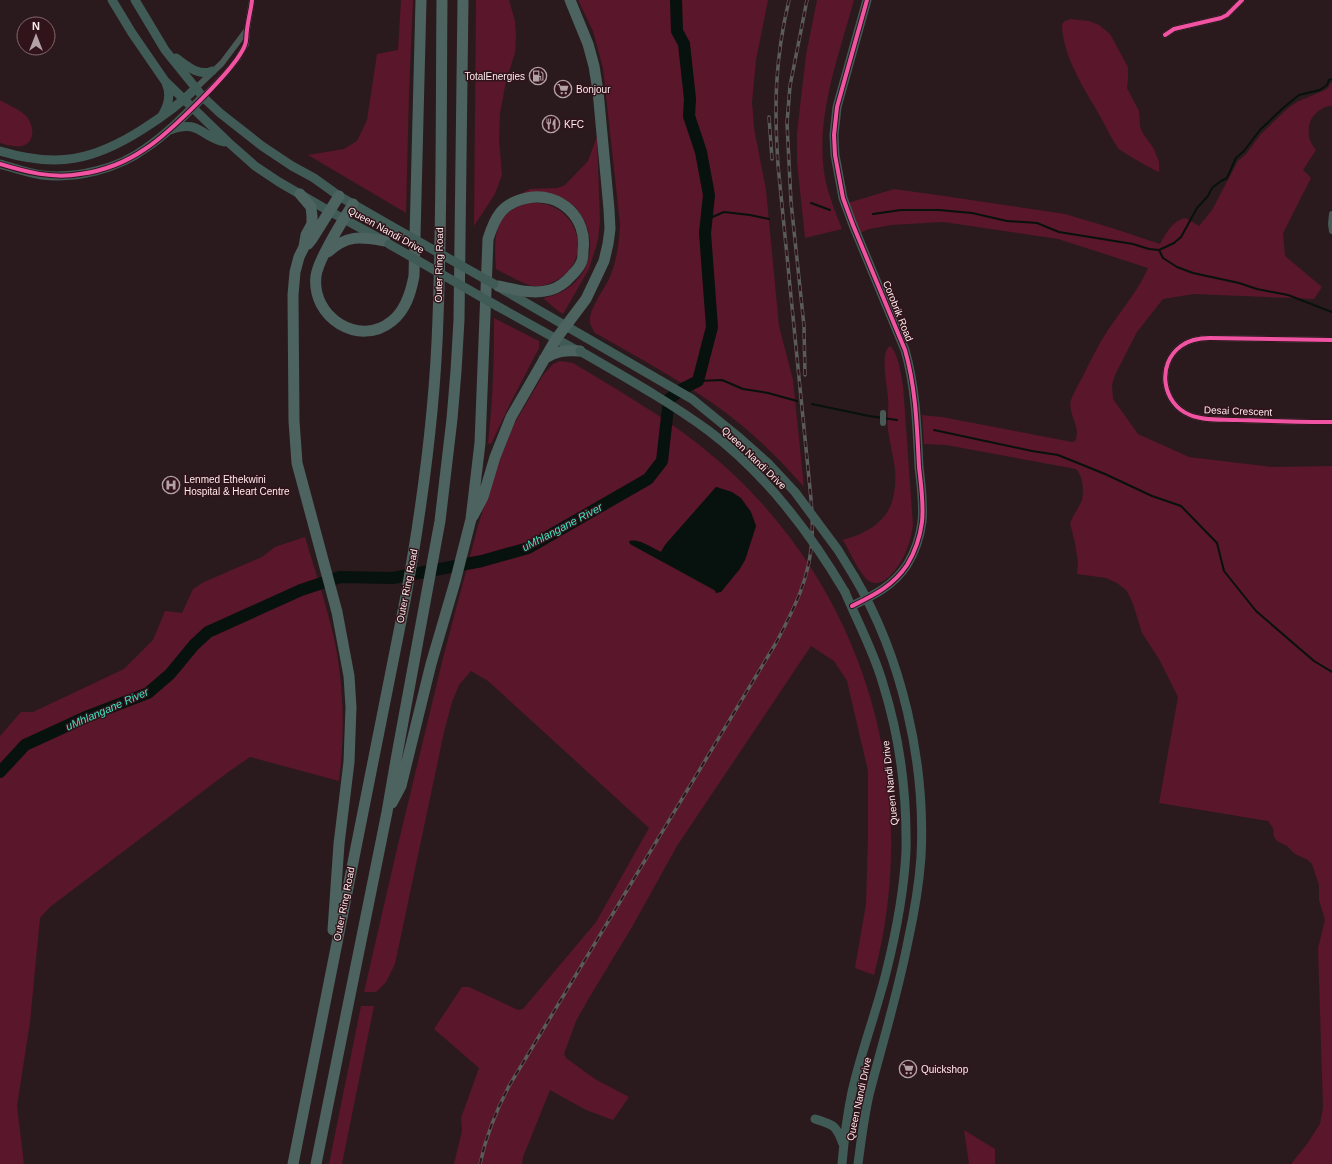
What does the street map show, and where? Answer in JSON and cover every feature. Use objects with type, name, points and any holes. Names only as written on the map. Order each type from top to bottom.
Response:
[{"type":"highway","points":[[353,204],[317,268],[315,286],[317,295],[325,311],[340,324],[349,329],[371,331],[392,321],[400,311],[408,299],[414,276],[421,0]]},
{"type":"highway","name":"Outer Ring Road","points":[[293,1164],[418,524],[431,414],[438,319],[442,0]]},
{"type":"highway","name":"Outer Ring Road","points":[[316,1164],[388,812],[396,760],[440,521],[452,419],[458,327],[463,0]]},
{"type":"highway","points":[[470,524],[483,497],[495,457],[511,417],[556,339],[586,299],[604,261],[608,244],[610,229],[609,209],[598,91],[594,66],[588,44],[570,0]]},
{"type":"highway","points":[[300,194],[308,202],[312,211],[312,224],[306,235],[304,247],[299,257],[295,272],[293,295],[294,440],[300,478],[337,612],[349,676],[351,731],[350,762],[339,844],[330,978]]},
{"type":"highway","points":[[304,247],[312,239],[339,196]]},
{"type":"highway","points":[[388,812],[401,786],[431,664],[470,524],[480,443],[488,239],[499,213],[509,204],[523,199],[537,196],[545,197],[559,202],[570,210],[582,227],[585,242],[582,262],[569,280],[549,291],[538,292],[496,285]]},
{"type":"highway","points":[[323,257],[337,244],[346,240],[362,237],[387,242]]},
{"type":"highway","points":[[544,359],[561,350],[580,351]]},
{"type":"main road","name":"Queen Nandi Drive","points":[[112,0],[128,28],[165,81],[255,166],[279,182],[329,211],[387,242],[497,306],[580,351],[640,386],[709,431],[741,458],[769,485],[803,526],[827,562],[852,606],[877,667],[892,717],[900,752],[906,852],[896,932],[852,1093],[842,1164]]},
{"type":"main road","name":"Queen Nandi Drive","points":[[134,0],[165,50],[203,97],[220,113],[262,146],[339,196],[692,399],[742,438],[768,463],[795,492],[838,550],[867,598],[888,649],[900,686],[909,724],[916,760],[920,797],[920,858],[908,942],[869,1097],[858,1164]]},
{"type":"main road","name":"Corobrik Road","points":[[852,606],[887,587],[896,579],[907,564],[915,549],[922,514],[911,370],[905,350],[843,198],[835,155],[834,135],[837,107],[867,0]]},
{"type":"main road","points":[[165,50],[192,70],[206,73],[212,71]]},
{"type":"main road","points":[[162,117],[169,100],[168,88],[165,81]]},
{"type":"main road","points":[[0,151],[44,160],[64,160],[99,153],[121,143],[162,117],[184,100],[196,88]]},
{"type":"main road","points":[[0,164],[44,175],[80,174],[112,166],[146,149],[203,97]]},
{"type":"main road","points":[[168,130],[179,126],[190,125],[218,140],[228,142]]},
{"type":"main road","points":[[815,1119],[831,1124],[836,1128],[844,1146]]},
{"type":"street","points":[[203,97],[238,58],[246,44],[252,0]]},
{"type":"street","points":[[1165,35],[1174,29],[1221,18],[1227,15],[1242,0]]},
{"type":"street","points":[[196,88],[222,63],[247,30]]},
{"type":"street","points":[[1332,214],[1330,224],[1332,231]]},
{"type":"street","name":"Desai Crescent","points":[[1332,340],[1210,338],[1192,340],[1174,352],[1167,364],[1165,381],[1172,402],[1190,416],[1214,419],[1332,422]]},
{"type":"street","points":[[883,413],[883,423]]},
{"type":"shaded area","points":[[401,0],[413,0],[406,213],[308,155],[344,149],[357,141],[367,120],[377,54],[398,50]]},
{"type":"shaded area","points":[[476,0],[509,0],[515,21],[516,37],[515,53],[506,81],[500,113],[499,139],[502,175],[495,194],[474,226]]},
{"type":"shaded area","points":[[578,0],[768,0],[756,60],[752,102],[754,128],[766,190],[779,326],[793,380],[804,487],[766,447],[725,412],[677,380],[595,333],[591,326],[590,320],[592,310],[609,279],[616,259],[620,224],[603,68],[593,31]]},
{"type":"shaded area","points":[[817,0],[854,0],[829,91],[823,137],[823,160],[826,183],[842,229],[805,238],[797,162],[797,133],[806,55]]},
{"type":"shaded area","points":[[1071,19],[1089,21],[1099,25],[1110,34],[1128,67],[1127,88],[1139,111],[1142,132],[1154,149],[1159,162],[1159,172],[1120,150],[1113,140],[1081,84],[1070,60],[1063,36],[1062,24]]},
{"type":"shaded area","points":[[1332,82],[1332,106],[1327,106],[1320,110],[1315,114],[1310,123],[1310,140],[1316,150],[1303,170],[1311,178],[1283,233],[1285,256],[1322,287],[1314,299],[1194,294],[1163,299],[1137,332],[1115,375],[1112,385],[1113,399],[1138,434],[1189,457],[1272,467],[1332,466],[1332,1164],[1291,1164],[1307,1144],[1320,1124],[1323,1108],[1318,948],[1325,920],[1319,900],[1319,885],[1312,864],[1308,860],[1295,854],[1287,846],[1277,841],[1274,837],[1273,828],[1268,821],[1159,803],[1178,697],[1159,659],[1142,633],[1133,604],[1127,591],[1117,583],[1106,578],[1077,574],[1078,563],[1070,523],[1082,500],[1083,492],[1082,479],[1076,469],[946,445],[924,444],[922,415],[942,417],[1072,442],[1075,441],[1077,431],[1070,405],[1072,397],[1108,330],[1135,292],[1148,268],[1058,239],[943,222],[891,225],[869,229],[860,233],[848,203],[894,189],[1065,214],[1160,244],[1170,228],[1181,219],[1186,218],[1199,226],[1212,210],[1238,161],[1246,154],[1261,134],[1287,109],[1297,102],[1327,89]]},
{"type":"shaded area","points":[[0,100],[21,112],[29,120],[32,128],[32,136],[25,145],[16,146],[0,143]]},
{"type":"shaded area","points":[[597,136],[600,221],[598,240],[589,269],[563,314],[543,298],[567,289],[582,273],[589,254],[589,234],[581,215],[567,201],[547,193],[521,194],[530,189],[557,188],[565,185],[588,161]]},
{"type":"shaded area","points":[[529,203],[546,204],[560,211],[570,221],[576,234],[578,247],[575,261],[567,273],[546,285],[528,285],[496,269],[496,237],[502,220],[508,213],[517,207]]},
{"type":"shaded area","points":[[494,318],[539,341],[539,348],[491,444],[488,443],[493,380]]},
{"type":"shaded area","points":[[890,346],[897,358],[903,385],[913,525],[911,537],[902,560],[887,578],[881,582],[875,583],[869,581],[862,573],[843,540],[856,536],[877,524],[890,507],[893,496],[895,469],[888,430],[888,394],[885,371],[885,356]]},
{"type":"shaded area","points":[[560,361],[573,363],[668,422],[704,448],[721,463],[771,514],[813,571],[846,632],[870,697],[885,765],[891,835],[887,905],[874,975],[855,968],[866,904],[868,771],[847,681],[834,661],[811,646],[677,846],[632,927],[576,1021],[564,1054],[566,1058],[595,1079],[629,1097],[613,1120],[586,1110],[550,1090],[523,1157],[522,1164],[454,1164],[462,1131],[461,1118],[479,1068],[434,1029],[462,987],[469,987],[518,1010],[523,1009],[596,922],[649,828],[488,681],[471,671],[459,685],[452,702],[444,732],[395,964],[386,982],[376,992],[364,992],[443,658],[478,526],[493,477],[513,426],[543,375],[553,364]],"holes":[[[716,487],[732,493],[741,501],[756,526],[745,560],[739,570],[716,593],[715,591],[630,544],[630,542],[640,542],[661,552],[665,545]]]},
{"type":"shaded area","points":[[716,487],[732,492],[741,498],[751,512],[756,526],[745,560],[721,592],[716,593],[715,590],[630,544],[629,541],[633,540],[641,542],[661,552],[665,545]]},
{"type":"shaded area","points":[[305,537],[331,625],[340,673],[343,727],[339,781],[250,757],[50,907],[40,918],[30,1022],[17,1106],[24,1164],[0,1164],[0,736],[21,712],[33,712],[124,669],[153,640],[165,611],[182,613],[193,589],[204,582],[262,557],[275,547]]},
{"type":"shaded area","points":[[361,1006],[374,1006],[342,1164],[329,1164]]},
{"type":"shaded area","points":[[964,1130],[995,1149],[995,1164],[969,1164]]},
{"type":"waterway","name":"uMhlangane River","points":[[0,772],[25,745],[88,716],[148,693],[170,674],[194,645],[208,632],[301,590],[340,577],[393,578],[482,561],[528,548],[648,479],[662,461],[669,399],[684,388],[698,381],[712,327],[705,233],[709,195],[701,152],[689,116],[690,99],[684,44],[677,31],[676,0]]},
{"type":"waterway","points":[[873,214],[901,210],[939,210],[972,213],[1007,221],[1037,223],[1059,232],[1133,244],[1149,249],[1159,250],[1174,243],[1181,237],[1197,208],[1208,196],[1212,188],[1227,178],[1236,158],[1244,151],[1260,130],[1299,95],[1320,90],[1327,85],[1329,80],[1332,79]]},
{"type":"waterway","points":[[811,203],[830,210]]},
{"type":"waterway","points":[[705,230],[710,218],[724,212],[769,219]]},
{"type":"waterway","points":[[1159,250],[1163,258],[1177,267],[1193,273],[1288,295],[1332,312]]},
{"type":"waterway","points":[[698,381],[722,380],[743,389],[768,393],[797,401]]},
{"type":"waterway","points":[[812,404],[869,416],[897,420]]},
{"type":"waterway","points":[[934,430],[1032,451],[1058,455],[1105,474],[1152,496],[1181,506],[1217,543],[1224,571],[1256,611],[1314,661],[1332,672]]},
{"type":"railway","points":[[480,1164],[492,1124],[509,1086],[776,643],[795,605],[805,578],[811,551],[812,513],[778,165],[776,122],[778,62],[789,0]]},
{"type":"railway","points":[[805,375],[804,326],[791,202],[787,123],[790,86],[807,0]]},
{"type":"railway","points":[[769,117],[772,159]]},
{"type":"cycle path","points":[[0,164],[20,170],[60,176],[89,173],[122,162],[138,154],[169,130],[184,116],[229,69],[246,43],[247,26],[252,0]]},
{"type":"cycle path","points":[[852,606],[882,589],[896,579],[902,572],[910,560],[917,544],[923,515],[918,438],[909,364],[905,350],[843,198],[835,155],[834,135],[837,107],[867,0]]},
{"type":"cycle path","points":[[1165,35],[1174,29],[1221,18],[1227,15],[1242,0]]},
{"type":"cycle path","points":[[1332,340],[1199,339],[1181,346],[1173,354],[1165,373],[1168,393],[1173,402],[1181,410],[1195,417],[1214,419],[1332,422]]},
{"type":"place","name":"TotalEnergies","points":[[538,76]]},
{"type":"place","name":"Bonjour","points":[[563,89]]},
{"type":"place","name":"KFC","points":[[551,124]]},
{"type":"place","name":"Lenmed Ethekwini Hospital & Heart Centre","points":[[171,485]]},
{"type":"place","name":"Quickshop","points":[[908,1069]]}]
